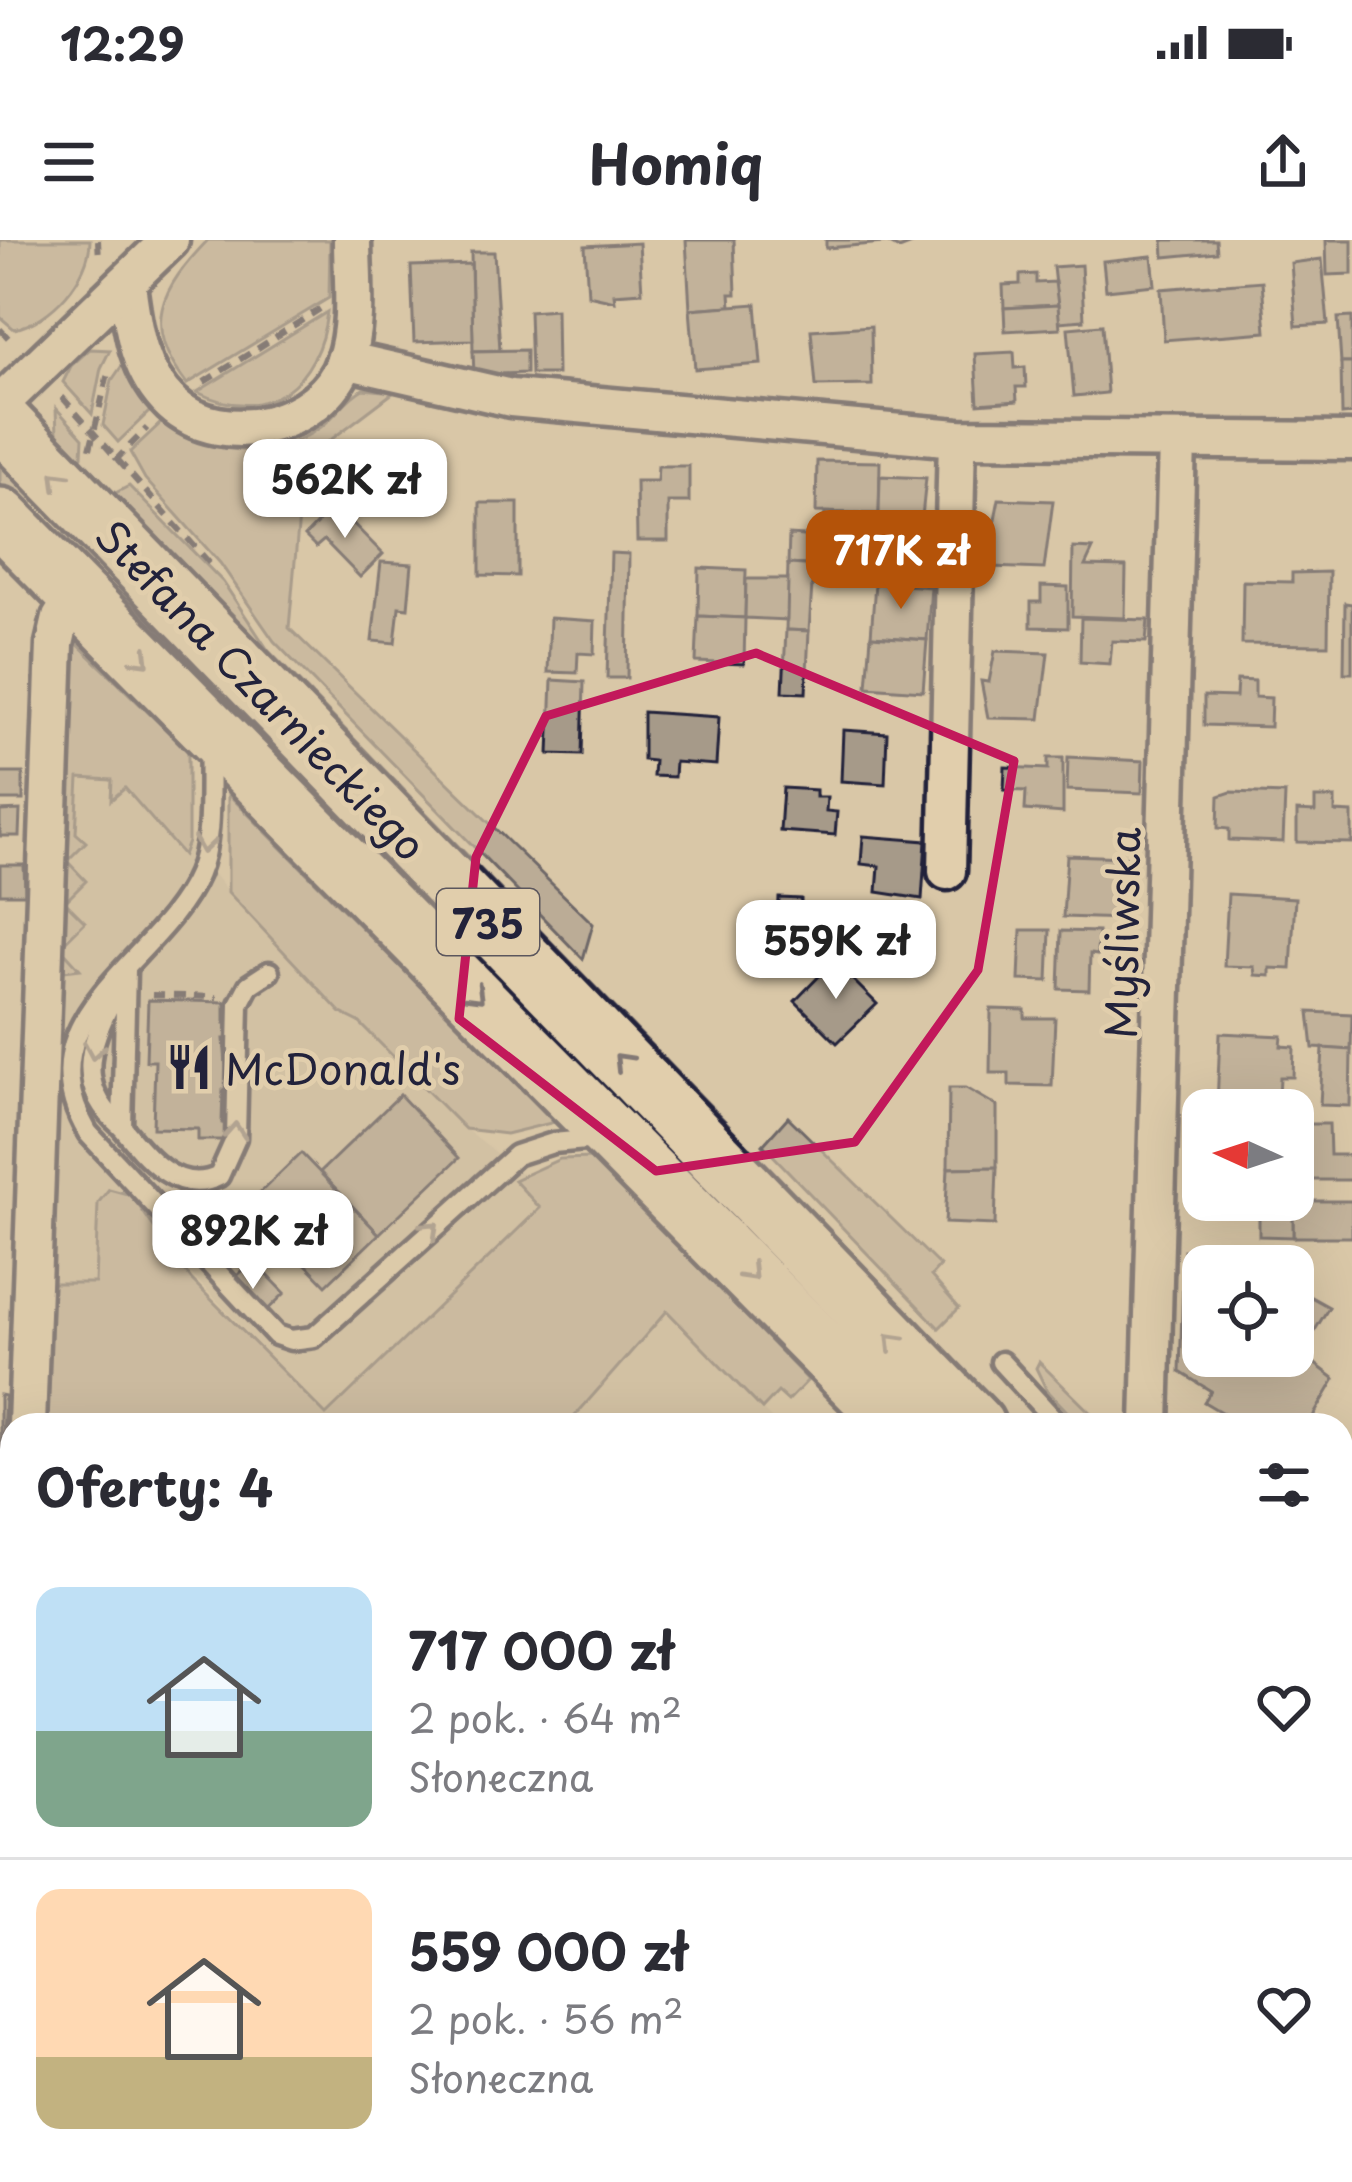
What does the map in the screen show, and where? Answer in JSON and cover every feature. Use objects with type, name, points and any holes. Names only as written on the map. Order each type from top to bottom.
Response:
[{"type":"main road","name":"Stefana Czarnieckiego","points":[[0,420],[963,1413]]},
{"type":"main road","name":"Stefana Czarnieckiego","points":[[0,517],[886,1413]]},
{"type":"street","points":[[127,284],[139,354],[171,403],[204,423],[256,427],[307,406],[330,386],[345,361],[355,241]]},
{"type":"street","points":[[0,404],[127,284],[160,243]]},
{"type":"street","points":[[345,361],[511,398],[958,438],[1352,441]]},
{"type":"street","points":[[947,871],[958,438]]},
{"type":"street","name":"Myśliwska","points":[[1150,1413],[1177,442]]},
{"type":"street","points":[[27,1413],[55,644],[62,618],[78,595]]},
{"type":"lane","points":[[211,728],[206,842],[198,874],[126,970],[100,1024],[91,1072],[94,1097],[170,1176],[196,1183],[219,1176],[236,1138],[241,998],[268,972]]},
{"type":"lane","points":[[122,1127],[126,970]]},
{"type":"lane","points":[[126,970],[92,1000],[79,1028],[71,1084],[80,1118],[282,1338],[314,1337],[516,1155],[578,1138],[620,1139]]},
{"type":"lane","points":[[1001,1362],[1048,1413]]},
{"type":"path","points":[[171,403],[352,290]]},
{"type":"path","points":[[145,994],[241,998]]},
{"type":"highlighted area","points":[[756,653],[1014,761],[978,970],[855,1142],[656,1171],[459,1019],[476,857],[546,716]]},
{"type":"shaded area","points":[[0,240],[90,240],[83,268],[66,295],[42,317],[14,329],[0,317]]},
{"type":"shaded area","points":[[208,240],[330,240],[329,298],[187,384],[164,344],[162,308],[178,275]]},
{"type":"shaded area","points":[[327,312],[313,359],[285,392],[246,404],[222,402],[197,392]]},
{"type":"shaded area","points":[[90,349],[110,350],[101,368],[92,414],[63,382],[71,366]]},
{"type":"shaded area","points":[[123,364],[150,411],[118,442],[103,425],[112,380]]},
{"type":"shaded area","points":[[363,389],[394,392],[304,460],[289,628],[593,924],[583,959],[274,641],[220,563],[145,479],[130,452],[162,422],[220,447],[262,450],[282,446],[321,427]]},
{"type":"shaded area","points":[[56,408],[83,438],[82,456],[73,466],[57,434]]},
{"type":"shaded area","points":[[0,449],[43,493],[22,513],[0,489]]},
{"type":"shaded area","points":[[129,486],[223,582],[268,650],[729,1125],[719,1135],[104,499]]},
{"type":"shaded area","points":[[74,525],[934,1413],[911,1413],[54,544]]},
{"type":"shaded area","points":[[70,637],[188,751],[188,842],[228,892],[341,1013],[359,1022],[465,1129],[552,1197],[328,1413],[158,1239],[96,1283],[42,1283]]},
{"type":"shaded area","points":[[70,637],[188,751],[188,842],[183,855],[125,788],[111,800],[112,780],[79,778],[76,833],[86,842],[67,861],[86,881],[65,902],[85,922],[60,947],[80,969],[55,972]]},
{"type":"shaded area","points":[[228,794],[555,1122],[506,1134],[465,1129],[359,1022],[341,1013],[228,892]]},
{"type":"shaded area","points":[[788,1117],[940,1266],[931,1276],[959,1308],[939,1328],[763,1145]]},
{"type":"shaded area","points":[[751,1148],[968,1374],[964,1377],[745,1153]]},
{"type":"shaded area","points":[[592,1158],[808,1380],[788,1401],[778,1392],[762,1409],[667,1311],[578,1413],[328,1413],[540,1208],[514,1180],[560,1159]]},
{"type":"shaded area","points":[[109,1189],[131,1195],[191,1279],[324,1413],[43,1413],[42,1283],[95,1283],[98,1203]]},
{"type":"shaded area","points":[[667,1310],[766,1413],[577,1413]]},
{"type":"shaded area","points":[[1039,1362],[1091,1413],[1069,1413],[1046,1389],[1036,1368]]},
{"type":"building","points":[[686,240],[734,240],[736,294],[730,294],[731,306],[690,309]]},
{"type":"building","points":[[826,240],[883,240],[884,243],[826,248]]},
{"type":"building","points":[[883,240],[922,240],[899,249]]},
{"type":"building","points":[[1163,240],[1216,240],[1217,252],[1164,257]]},
{"type":"building","points":[[1326,240],[1352,240],[1352,274],[1327,275]]},
{"type":"building","points":[[639,243],[642,292],[614,294],[615,301],[588,295],[585,246]]},
{"type":"building","points":[[471,252],[494,252],[500,350],[473,351]]},
{"type":"building","points":[[1152,256],[1155,285],[1106,290],[1103,261]]},
{"type":"building","points":[[1322,259],[1328,324],[1296,326],[1291,263]]},
{"type":"building","points":[[471,264],[473,340],[414,342],[411,266]]},
{"type":"building","points":[[1081,265],[1084,320],[1059,322],[1053,267]]},
{"type":"building","points":[[1036,274],[1036,283],[1055,282],[1058,305],[1004,308],[1003,285],[1020,284],[1020,275]]},
{"type":"building","points":[[1262,281],[1266,332],[1164,340],[1161,289]]},
{"type":"building","points":[[756,304],[761,364],[695,369],[690,309]]},
{"type":"building","points":[[1058,305],[1060,328],[1005,331],[1004,308]]},
{"type":"building","points":[[556,309],[557,374],[531,374],[529,311]]},
{"type":"building","points":[[1352,317],[1352,363],[1341,363],[1338,318]]},
{"type":"building","points":[[1102,325],[1107,393],[1074,396],[1068,328]]},
{"type":"building","points":[[871,326],[872,385],[816,386],[811,330]]},
{"type":"building","points":[[526,350],[526,373],[474,375],[473,351]]},
{"type":"building","points":[[1014,352],[1015,368],[1025,367],[1026,387],[1016,387],[1017,401],[978,404],[975,354]]},
{"type":"building","points":[[1341,363],[1352,363],[1352,414],[1342,415]]},
{"type":"building","points":[[817,461],[880,462],[879,514],[816,512]]},
{"type":"building","points":[[658,466],[689,466],[689,502],[668,502],[668,541],[637,541],[636,481],[657,481]]},
{"type":"building","points":[[880,476],[926,478],[918,556],[868,553],[869,526],[824,525],[825,512],[879,514]]},
{"type":"building","points":[[999,499],[1053,501],[1044,569],[991,567],[992,543],[984,543],[984,528],[993,529]]},
{"type":"building","points":[[480,503],[518,503],[518,576],[480,575]]},
{"type":"building","points":[[335,505],[383,554],[360,577],[324,540],[316,547],[305,536]]},
{"type":"building","points":[[789,535],[864,540],[862,569],[788,564]]},
{"type":"building","points":[[1073,548],[1093,549],[1085,566],[1126,567],[1125,618],[1072,616]]},
{"type":"building","points":[[611,553],[629,554],[627,678],[607,678]]},
{"type":"building","points":[[381,562],[412,564],[408,608],[399,607],[395,643],[372,641]]},
{"type":"building","points":[[788,564],[821,566],[820,585],[812,585],[809,631],[786,630]]},
{"type":"building","points":[[699,568],[746,570],[745,618],[698,616]]},
{"type":"building","points":[[1329,572],[1328,645],[1242,644],[1243,581],[1292,582],[1292,573]]},
{"type":"building","points":[[746,579],[788,579],[787,620],[745,618]]},
{"type":"building","points":[[875,583],[931,587],[927,640],[871,636]]},
{"type":"building","points":[[1041,586],[1068,587],[1068,628],[1031,627],[1031,602],[1041,602]]},
{"type":"building","points":[[1345,603],[1352,604],[1352,673],[1344,673]]},
{"type":"building","points":[[698,616],[745,618],[744,664],[696,662]]},
{"type":"building","points":[[550,618],[595,621],[594,654],[578,653],[577,673],[548,672]]},
{"type":"building","points":[[1081,618],[1148,620],[1146,642],[1112,641],[1110,664],[1080,662]]},
{"type":"building","points":[[786,630],[809,631],[806,693],[783,692]]},
{"type":"building","points":[[871,636],[927,640],[923,691],[867,687]]},
{"type":"building","points":[[995,651],[1048,653],[1040,719],[988,718],[981,681],[989,682]]},
{"type":"building","points":[[552,680],[584,682],[582,755],[549,754]]},
{"type":"building","points":[[1237,680],[1255,681],[1255,697],[1271,698],[1270,727],[1204,725],[1204,696],[1236,697]]},
{"type":"building","points":[[643,712],[719,717],[716,765],[675,762],[674,777],[653,776],[654,761],[643,760]]},
{"type":"building","points":[[843,730],[887,733],[885,784],[841,781]]},
{"type":"building","points":[[1068,757],[1143,761],[1142,793],[1067,790]]},
{"type":"building","points":[[1048,758],[1063,758],[1063,813],[1025,810],[1026,791],[1004,790],[1005,767],[1048,769]]},
{"type":"building","points":[[0,773],[23,773],[23,800],[0,800]]},
{"type":"building","points":[[783,788],[816,790],[816,797],[827,797],[826,811],[837,812],[835,835],[780,831]]},
{"type":"building","points":[[1231,792],[1285,794],[1283,842],[1229,840],[1229,829],[1218,828],[1219,796]]},
{"type":"building","points":[[1315,798],[1335,798],[1335,812],[1352,813],[1352,843],[1297,842],[1297,811],[1315,812]]},
{"type":"building","points":[[20,810],[19,836],[0,836],[0,811]]},
{"type":"building","points":[[863,836],[926,841],[922,899],[877,892],[879,866],[861,864]]},
{"type":"building","points":[[1067,855],[1127,857],[1124,919],[1063,917]]},
{"type":"building","points":[[0,865],[24,865],[25,894],[0,894]]},
{"type":"building","points":[[1228,894],[1295,898],[1291,969],[1270,968],[1270,976],[1255,975],[1254,967],[1224,966]]},
{"type":"building","points":[[779,898],[801,899],[801,918],[809,918],[808,951],[777,950]]},
{"type":"building","points":[[1021,930],[1050,930],[1048,981],[1019,980]]},
{"type":"building","points":[[1061,931],[1098,932],[1097,955],[1090,954],[1089,990],[1059,989]]},
{"type":"building","points":[[834,961],[877,1004],[837,1043],[795,1001]]},
{"type":"building","name":"McDonald's","points":[[148,1000],[225,1002],[230,1039],[224,1039],[228,1090],[223,1090],[222,1123],[227,1124],[227,1140],[198,1140],[198,1129],[153,1128],[155,1061],[146,1061]]},
{"type":"building","points":[[991,1009],[1025,1010],[1025,1018],[1055,1018],[1052,1086],[1009,1085],[1009,1073],[990,1073]]},
{"type":"building","points":[[1309,1012],[1352,1014],[1351,1050],[1313,1048]]},
{"type":"building","points":[[1220,1033],[1282,1036],[1281,1046],[1294,1047],[1293,1077],[1280,1077],[1279,1089],[1218,1089]]},
{"type":"building","points":[[1323,1048],[1351,1050],[1350,1106],[1320,1105]]},
{"type":"building","points":[[949,1088],[966,1088],[997,1106],[997,1167],[948,1168]]},
{"type":"building","points":[[400,1095],[459,1158],[379,1234],[320,1172]]},
{"type":"building","points":[[1314,1124],[1329,1124],[1330,1155],[1352,1155],[1352,1180],[1314,1180]]},
{"type":"building","points":[[301,1153],[379,1234],[326,1285],[248,1204]]},
{"type":"building","points":[[997,1167],[995,1225],[945,1223],[948,1168]]},
{"type":"building","points":[[1314,1201],[1352,1201],[1352,1237],[1293,1237],[1293,1221],[1314,1221]]},
{"type":"building","points":[[1259,1221],[1293,1221],[1293,1237],[1259,1236]]},
{"type":"building","points":[[253,1260],[285,1293],[253,1324],[221,1292]]},
{"type":"building","points":[[1314,1299],[1329,1307],[1314,1332]]},
{"type":"building","points":[[1314,1363],[1335,1379],[1315,1413],[1223,1413],[1204,1402],[1211,1391],[1188,1377],[1314,1377]]},
{"type":"place","name":"McDonald's","points":[[189,1067]]}]
